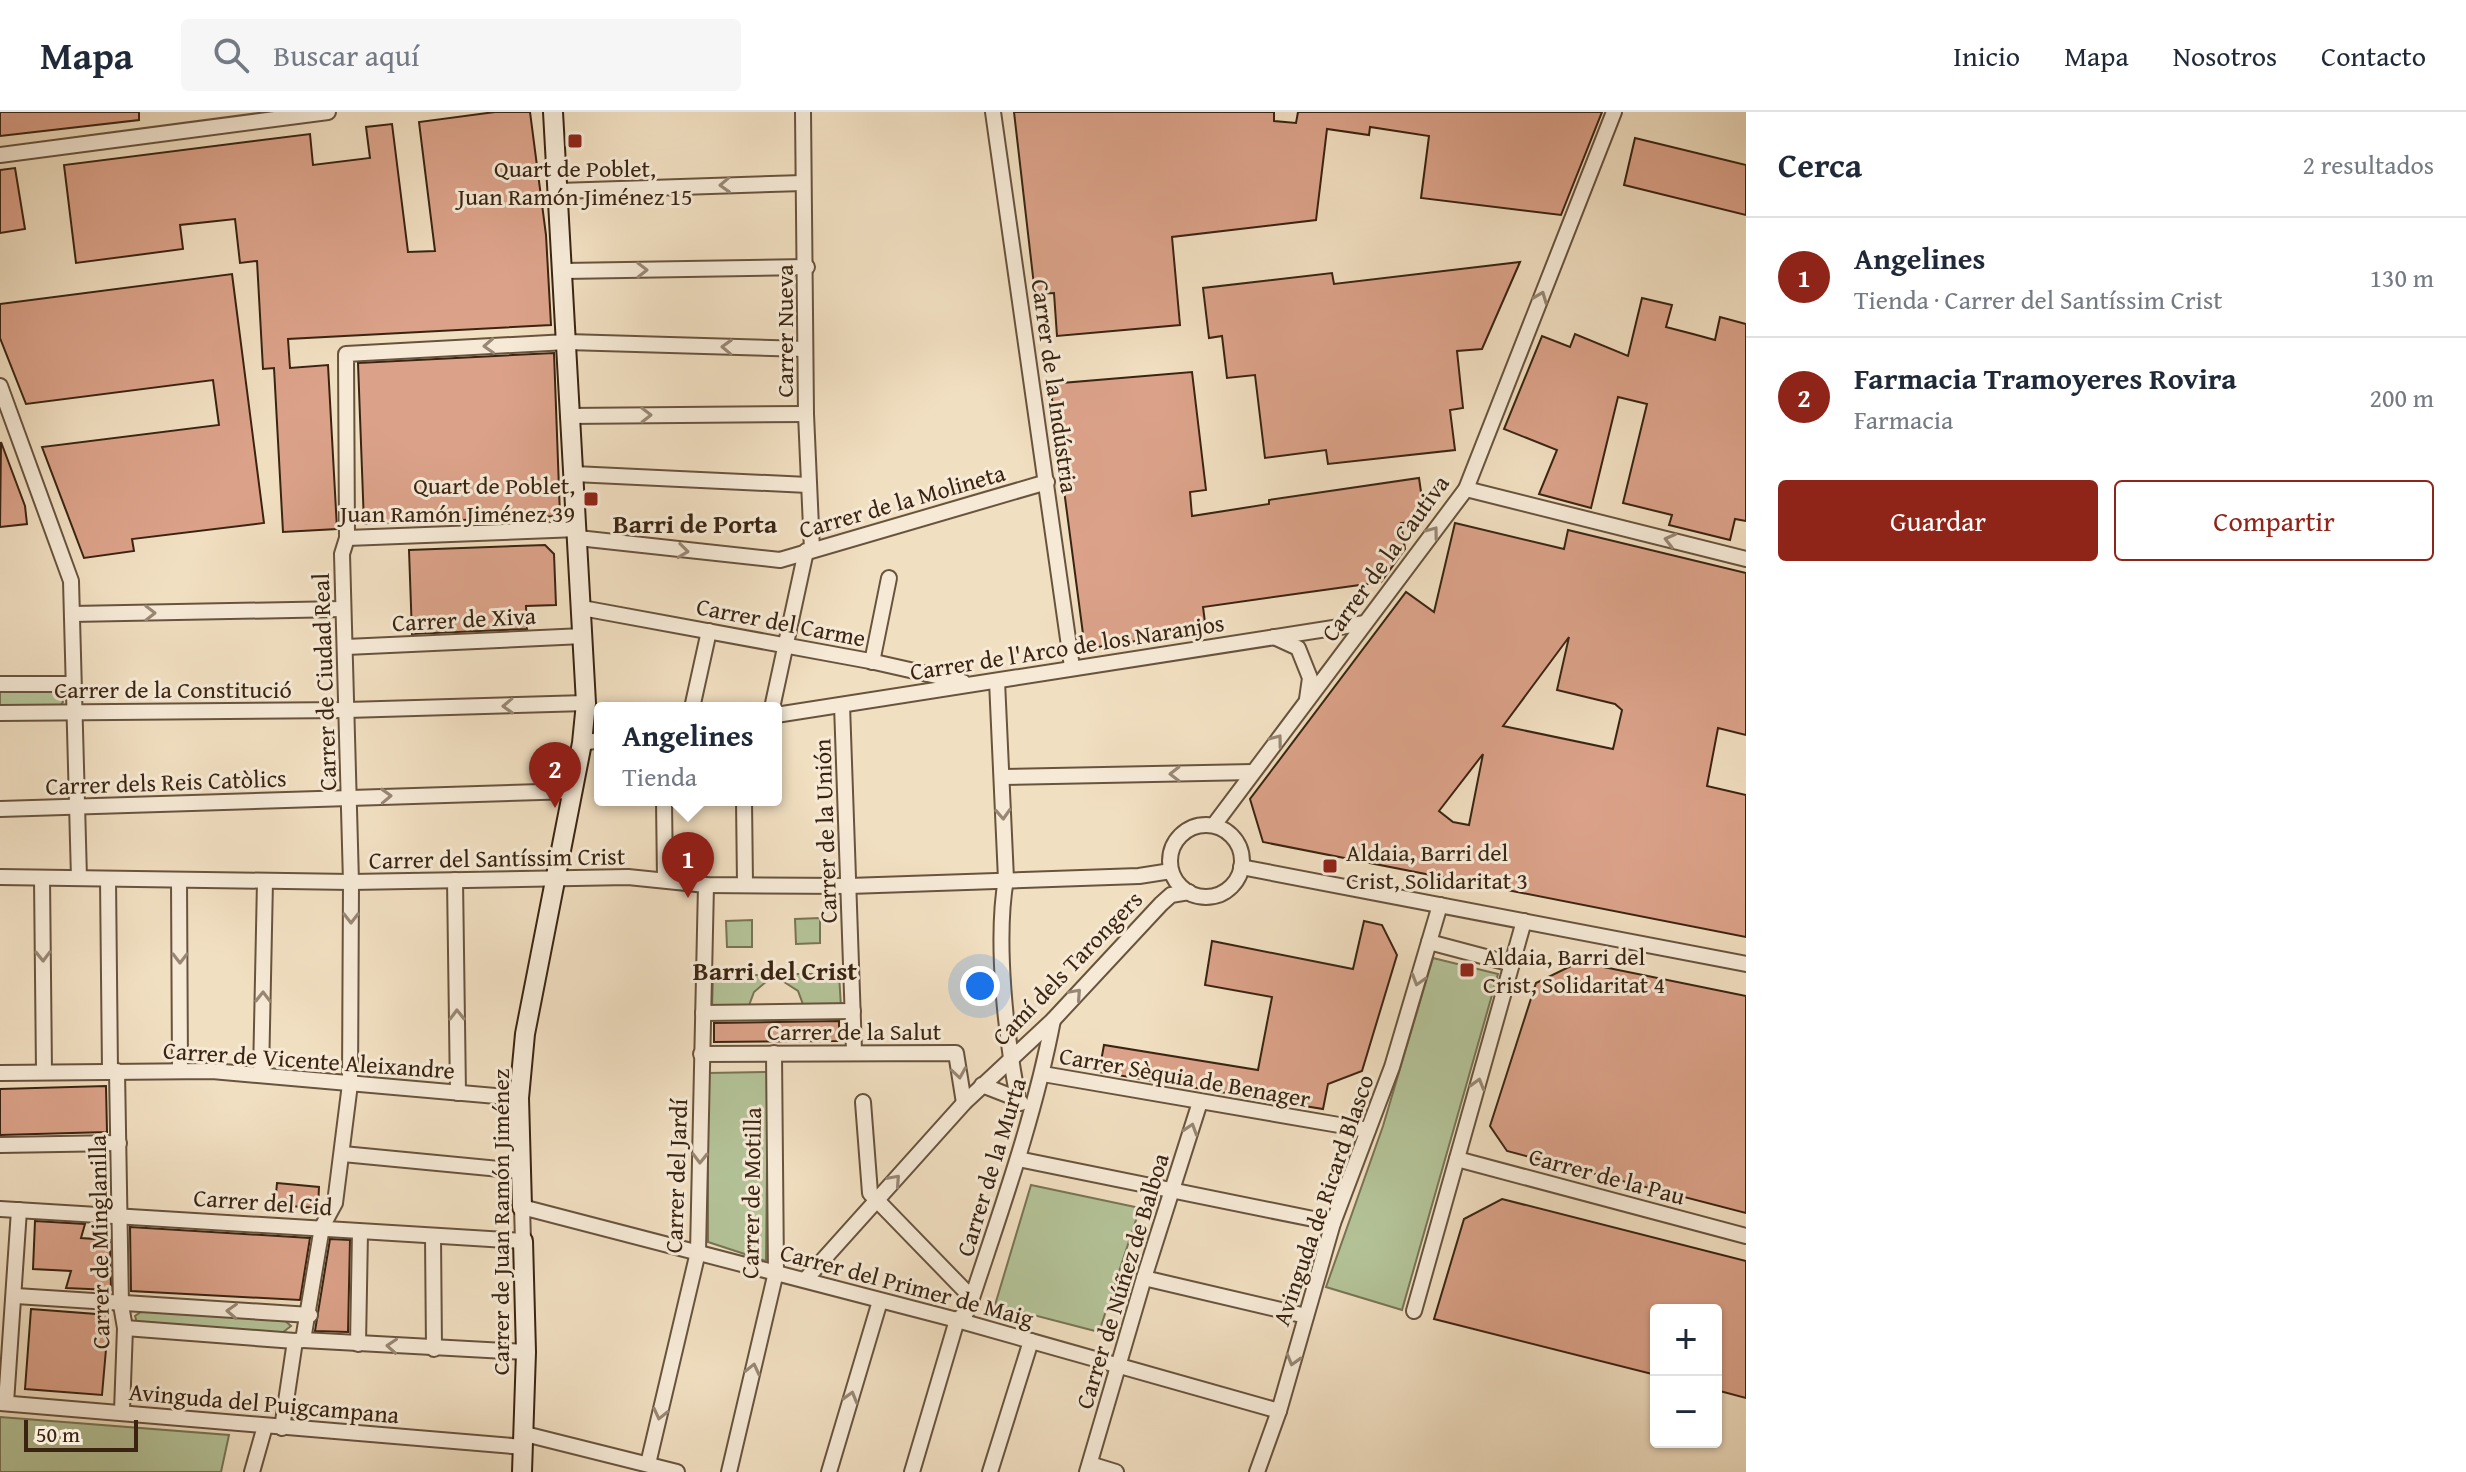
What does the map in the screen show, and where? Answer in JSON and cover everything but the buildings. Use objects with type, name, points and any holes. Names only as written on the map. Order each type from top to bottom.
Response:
[{"type":"street","points":[[0,155],[328,112]]},
{"type":"street","name":"Carrer de Juan Ramón Jiménez","points":[[522,1472],[526,1352],[519,1098],[533,988],[554,877],[573,791],[591,741],[568,416],[564,271],[553,112]]},
{"type":"street","name":"Carrer Nueva","points":[[773,702],[809,550],[803,112]]},
{"type":"street","name":"Carrer de la Indústria","points":[[993,112],[1072,667]]},
{"type":"street","name":"Carrer de la Cautiva","points":[[1214,825],[1466,489],[1614,112]]},
{"type":"street","points":[[559,191],[803,183]]},
{"type":"street","points":[[564,271],[807,267]]},
{"type":"street","points":[[567,342],[805,349]]},
{"type":"street","name":"Carrer de Ciudad Real","points":[[282,1428],[299,1340],[310,1315],[322,1227],[335,1203],[350,1084],[351,882],[342,554],[347,538],[346,354],[567,342]]},
{"type":"street","points":[[0,386],[71,581],[79,878]]},
{"type":"street","points":[[568,416],[806,414]]},
{"type":"street","points":[[574,474],[808,485]]},
{"type":"street","name":"Carrer de la Molineta","points":[[347,538],[578,533],[765,561],[1047,482]]},
{"type":"street","points":[[1466,489],[1746,559]]},
{"type":"street","points":[[872,662],[889,578]]},
{"type":"street","name":"Carrer del Carme","points":[[582,608],[785,645],[971,684]]},
{"type":"street","points":[[72,614],[343,609]]},
{"type":"street","name":"Carrer de l'Arco de los Naranjos","points":[[782,714],[1365,623]]},
{"type":"street","points":[[693,702],[709,631]]},
{"type":"street","name":"Carrer de Xiva","points":[[346,647],[583,636]]},
{"type":"street","points":[[1273,637],[1298,648],[1310,678],[1305,703]]},
{"type":"street","points":[[895,696],[900,668]]},
{"type":"street","points":[[997,681],[1006,879],[1001,907],[1010,1059],[1018,1099],[1029,1118]]},
{"type":"street","name":"Carrer de la Constitució","points":[[0,684],[72,684]]},
{"type":"street","name":"Carrer de la Constitució","points":[[0,713],[347,710],[586,703]]},
{"type":"street","name":"Carrer de la Unión","points":[[842,705],[854,1051]]},
{"type":"street","points":[[1002,777],[1253,772]]},
{"type":"street","name":"Carrer dels Reis Catòlics","points":[[0,809],[573,791]]},
{"type":"street","points":[[664,806],[665,879]]},
{"type":"street","points":[[744,806],[745,884]]},
{"type":"street","points":[[1214,825],[1236,841],[1241,867],[1234,882],[1221,893],[1205,896],[1179,882],[1170,853],[1179,836],[1195,826],[1214,825]]},
{"type":"street","points":[[1241,867],[1746,964]]},
{"type":"street","name":"Carrer del Santíssim Crist","points":[[0,877],[351,882],[554,877],[665,879],[706,885],[849,886],[1139,876],[1179,882]]},
{"type":"street","points":[[42,878],[44,1072]]},
{"type":"street","name":"Carrer de Minglanilla","points":[[108,879],[113,1071],[119,1143],[121,1305],[125,1328],[122,1411]]},
{"type":"street","points":[[179,880],[180,1069]]},
{"type":"street","points":[[455,880],[458,1093]]},
{"type":"street","points":[[261,1075],[265,881]]},
{"type":"street","name":"Camí dels Tarongers","points":[[805,1280],[964,1103],[1053,1020],[1171,895],[1179,882]]},
{"type":"street","name":"Carrer del Jardí","points":[[648,1464],[698,1252],[706,885]]},
{"type":"street","name":"Avinguda de Ricard Blasco","points":[[1257,1472],[1279,1411],[1333,1223],[1392,1067],[1440,905]]},
{"type":"street","points":[[1414,1311],[1524,921]]},
{"type":"street","points":[[1429,942],[1512,964]]},
{"type":"street","points":[[703,1013],[853,1011]]},
{"type":"street","name":"Carrer de la Murta","points":[[912,1472],[957,1320],[966,1313],[972,1298],[1018,1159],[1043,1074],[1053,1020]]},
{"type":"street","name":"Carrer de Motilla","points":[[729,1472],[776,1272],[774,1053]]},
{"type":"street","name":"Carrer de la Salut","points":[[701,1054],[956,1053],[964,1103]]},
{"type":"street","name":"Carrer de Vicente Aleixandre","points":[[0,1073],[180,1069],[519,1098]]},
{"type":"street","name":"Carrer Sèquia de Benager","points":[[1043,1074],[1368,1130]]},
{"type":"street","points":[[982,1085],[1018,1099]]},
{"type":"street","points":[[863,1102],[867,1183],[875,1202],[972,1298]]},
{"type":"street","name":"Carrer de Núñez de Balboa","points":[[1089,1468],[1144,1278],[1200,1102]]},
{"type":"street","points":[[0,1145],[119,1143]]},
{"type":"street","points":[[343,1154],[520,1171]]},
{"type":"street","points":[[1018,1159],[1333,1223]]},
{"type":"street","name":"Carrer de la Pau","points":[[1457,1159],[1746,1236]]},
{"type":"street","name":"Carrer del Primer de Maig","points":[[522,1207],[957,1320],[1279,1411]]},
{"type":"street","name":"Carrer del Cid","points":[[0,1209],[523,1241]]},
{"type":"street","points":[[3,1403],[16,1296],[19,1210]]},
{"type":"street","points":[[358,1344],[360,1232]]},
{"type":"street","points":[[433,1236],[434,1349]]},
{"type":"street","points":[[1144,1278],[1306,1316]]},
{"type":"street","points":[[16,1296],[310,1315]]},
{"type":"street","points":[[829,1472],[880,1301]]},
{"type":"street","points":[[125,1328],[434,1349],[526,1352]]},
{"type":"street","points":[[990,1472],[1031,1341]]},
{"type":"street","name":"Avinguda del Puigcampana","points":[[3,1403],[122,1411],[282,1428],[524,1440],[677,1472]]},
{"type":"street","points":[[252,1472],[265,1426]]},
{"type":"street","points":[[1089,1468],[1116,1472]]},
{"type":"green space","points":[[0,688],[58,688],[63,702],[60,706],[0,709]]},
{"type":"green space","points":[[820,918],[820,943],[796,944],[795,919]]},
{"type":"green space","points":[[752,920],[752,947],[727,947],[726,921]]},
{"type":"green space","points":[[1433,958],[1498,974],[1402,1310],[1326,1287],[1383,1126]]},
{"type":"green space","points":[[781,974],[839,974],[841,1007],[804,1007],[798,991],[781,980]]},
{"type":"green space","points":[[713,975],[768,975],[767,981],[754,992],[748,1008],[712,1008]]},
{"type":"green space","points":[[768,1072],[766,1261],[708,1242],[708,1073]]},
{"type":"green space","points":[[1031,1185],[1140,1208],[1099,1332],[995,1305]]},
{"type":"green space","points":[[144,1310],[283,1319],[291,1326],[282,1333],[142,1325],[137,1323],[135,1316]]},
{"type":"green space","points":[[0,1417],[229,1435],[221,1472],[0,1472]]},
{"type":"place","name":"Quart de Poblet, Juan Ramón Jiménez 15","points":[[575,141]]},
{"type":"place","name":"Quart de Poblet, Juan Ramón Jiménez 39","points":[[591,499]]},
{"type":"place","name":"Farmacia Tramoyeres Rovira","points":[[555,808]]},
{"type":"place","name":"Aldaia, Barri del Crist, Solidaritat 3","points":[[1330,866]]},
{"type":"place","name":"Angelines","points":[[688,898]]},
{"type":"place","name":"Aldaia, Barri del Crist, Solidaritat 4","points":[[1467,970]]},
{"type":"district","name":"Barri de Porta","points":[[695,523]]},
{"type":"district","name":"Barri del Crist","points":[[775,970]]}]
